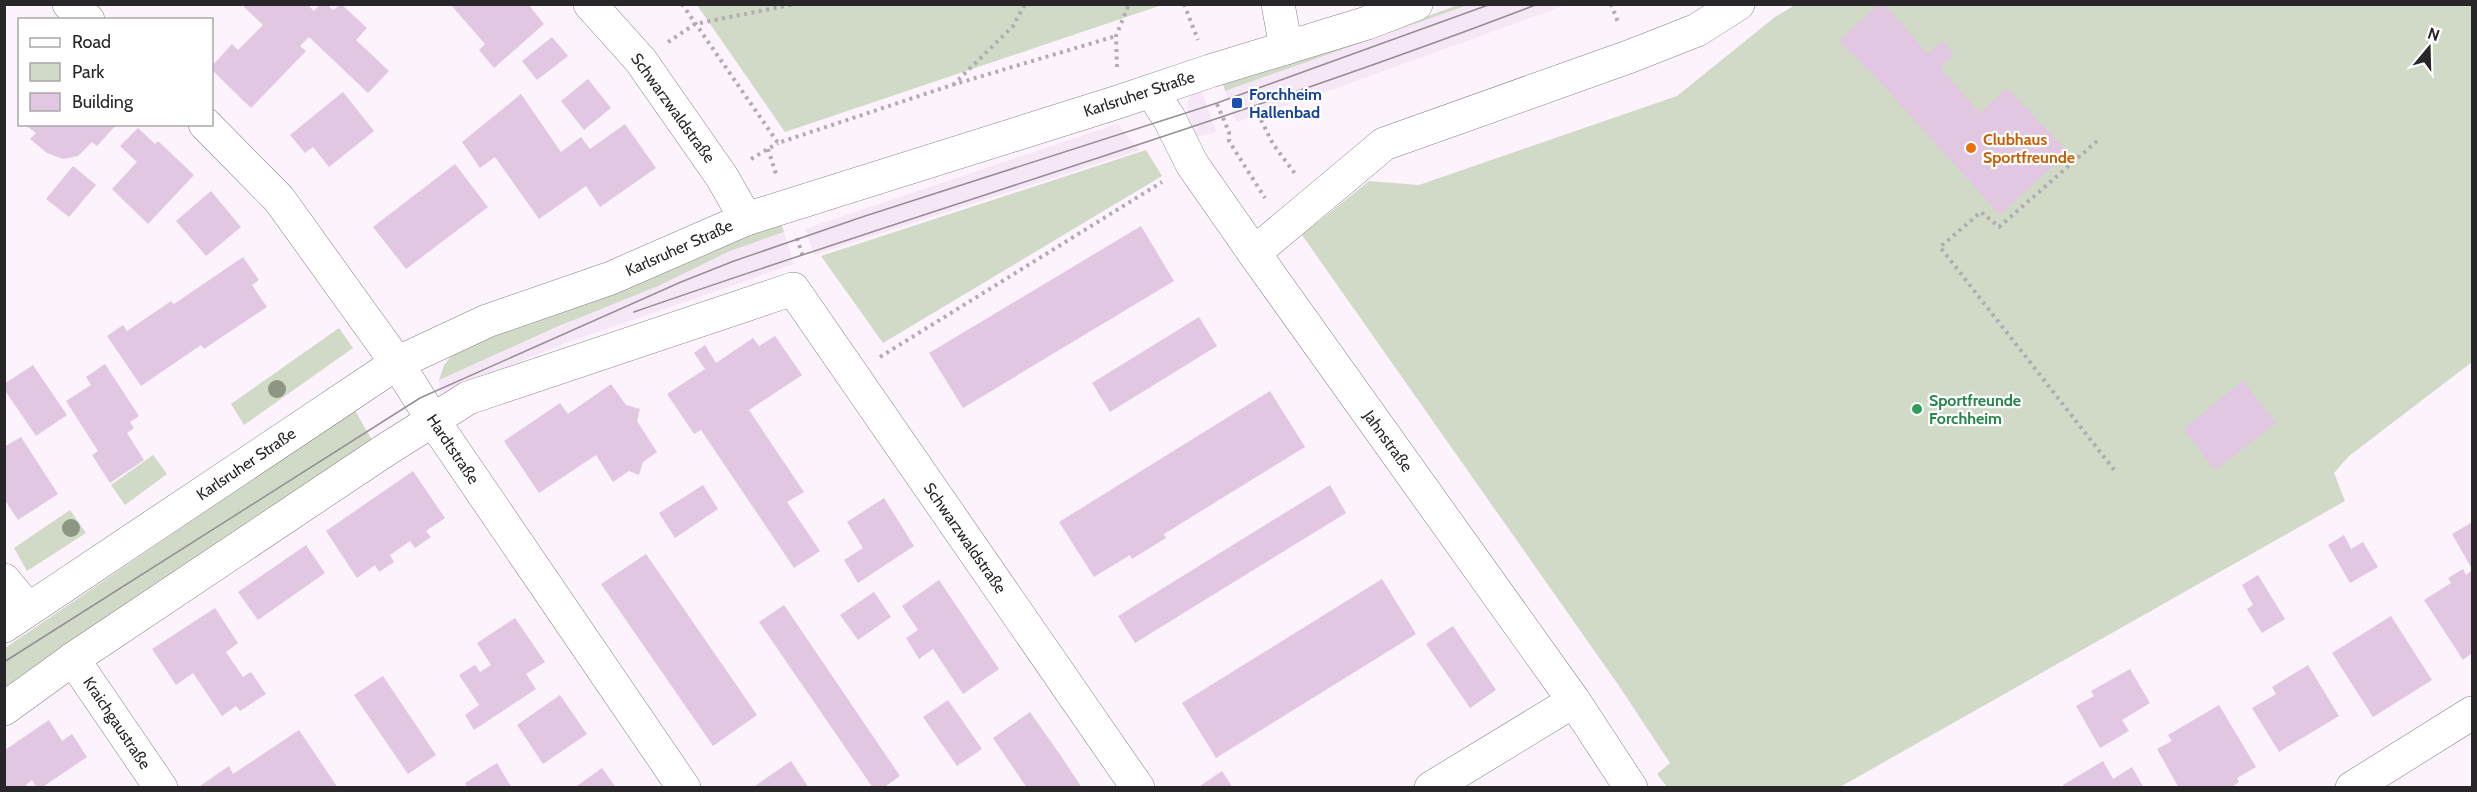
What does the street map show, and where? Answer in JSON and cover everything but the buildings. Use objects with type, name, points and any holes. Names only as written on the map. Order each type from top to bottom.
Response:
[{"type":"street","points":[[69,4],[86,18]]},
{"type":"street","name":"Schwarzwaldstraße","points":[[590,4],[641,61],[722,177],[746,219]]},
{"type":"street","points":[[1278,4],[1286,48]]},
{"type":"street","name":"Karlsruher Straße","points":[[16,618],[397,363],[487,321],[611,278],[746,219],[1367,23],[1416,4]]},
{"type":"street","points":[[1254,253],[1384,144],[1675,39],[1697,30],[1738,4]]},
{"type":"street","name":"Jahnstraße","points":[[1151,91],[1169,118],[1192,164],[1574,701],[1631,788]]},
{"type":"street","name":"Hardtstraße","points":[[207,126],[279,198],[397,363],[433,420],[684,788]]},
{"type":"street","points":[[4,709],[74,659],[411,433],[468,398],[793,289]]},
{"type":"street","name":"Schwarzwaldstraße","points":[[793,289],[1138,788]]},
{"type":"street","points":[[4,580],[16,618]]},
{"type":"street","name":"Kraichgaustraße","points":[[74,659],[161,788]]},
{"type":"street","points":[[1431,788],[1574,701]]},
{"type":"street","points":[[2354,787],[2472,713]]},
{"type":"path","points":[[682,4],[778,143],[952,85],[1116,36]]},
{"type":"path","points":[[641,61],[695,24],[795,4]]},
{"type":"path","points":[[952,85],[1013,26],[1025,4]]},
{"type":"path","points":[[1210,71],[1217,103],[1229,132],[1229,141],[1286,228]]},
{"type":"path","points":[[1261,120],[1273,144],[1296,175]]},
{"type":"path","points":[[2097,141],[1999,227],[1981,212],[1940,247],[2115,471]]},
{"type":"path","points":[[851,374],[1192,164]]},
{"type":"path","points":[[786,207],[806,270],[793,289]]},
{"type":"shaded area","points":[[1468,5],[1566,5],[1236,122],[1225,91]]},
{"type":"shaded area","points":[[1200,86],[1216,132],[1192,138],[1187,110],[1188,100],[1192,92]]},
{"type":"shaded area","points":[[1117,124],[1140,150],[814,255],[805,229]]},
{"type":"shaded area","points":[[784,232],[794,264],[566,343],[440,394],[439,380],[730,251]]},
{"type":"green space","points":[[697,5],[1162,5],[785,132]]},
{"type":"green space","points":[[1458,5],[1468,5],[1225,91],[1221,77],[1349,45]]},
{"type":"green space","name":"Sportfreunde Forchheim","points":[[1795,5],[2472,5],[2472,362],[2349,456],[2334,473],[2345,501],[1840,787],[1667,787],[1657,774],[1670,763],[1617,683],[1302,235],[1369,181],[1419,185],[1677,96],[1775,17]]},
{"type":"green space","points":[[1146,150],[1162,176],[883,343],[821,256]]},
{"type":"green space","points":[[780,220],[784,232],[730,251],[658,286],[559,326],[439,380],[444,365],[458,348]]},
{"type":"green space","points":[[339,328],[353,348],[244,425],[231,404]]},
{"type":"green space","points":[[355,410],[374,444],[5,701],[5,648]]},
{"type":"green space","points":[[153,455],[167,474],[125,505],[111,485]]},
{"type":"green space","points":[[70,510],[86,533],[27,571],[14,548]]},
{"type":"tram line","points":[[4,662],[420,398],[681,282],[734,261],[865,216],[1217,103],[1491,4]]},
{"type":"tram line","points":[[634,312],[1201,124],[1426,46],[1538,4]]},
{"type":"place","name":"Forchheim Hallenbad","points":[[1237,103]]},
{"type":"place","name":"Clubhaus Sportfreunde","points":[[1971,148]]},
{"type":"place","name":"Sportfreunde Forchheim","points":[[1917,409]]}]
